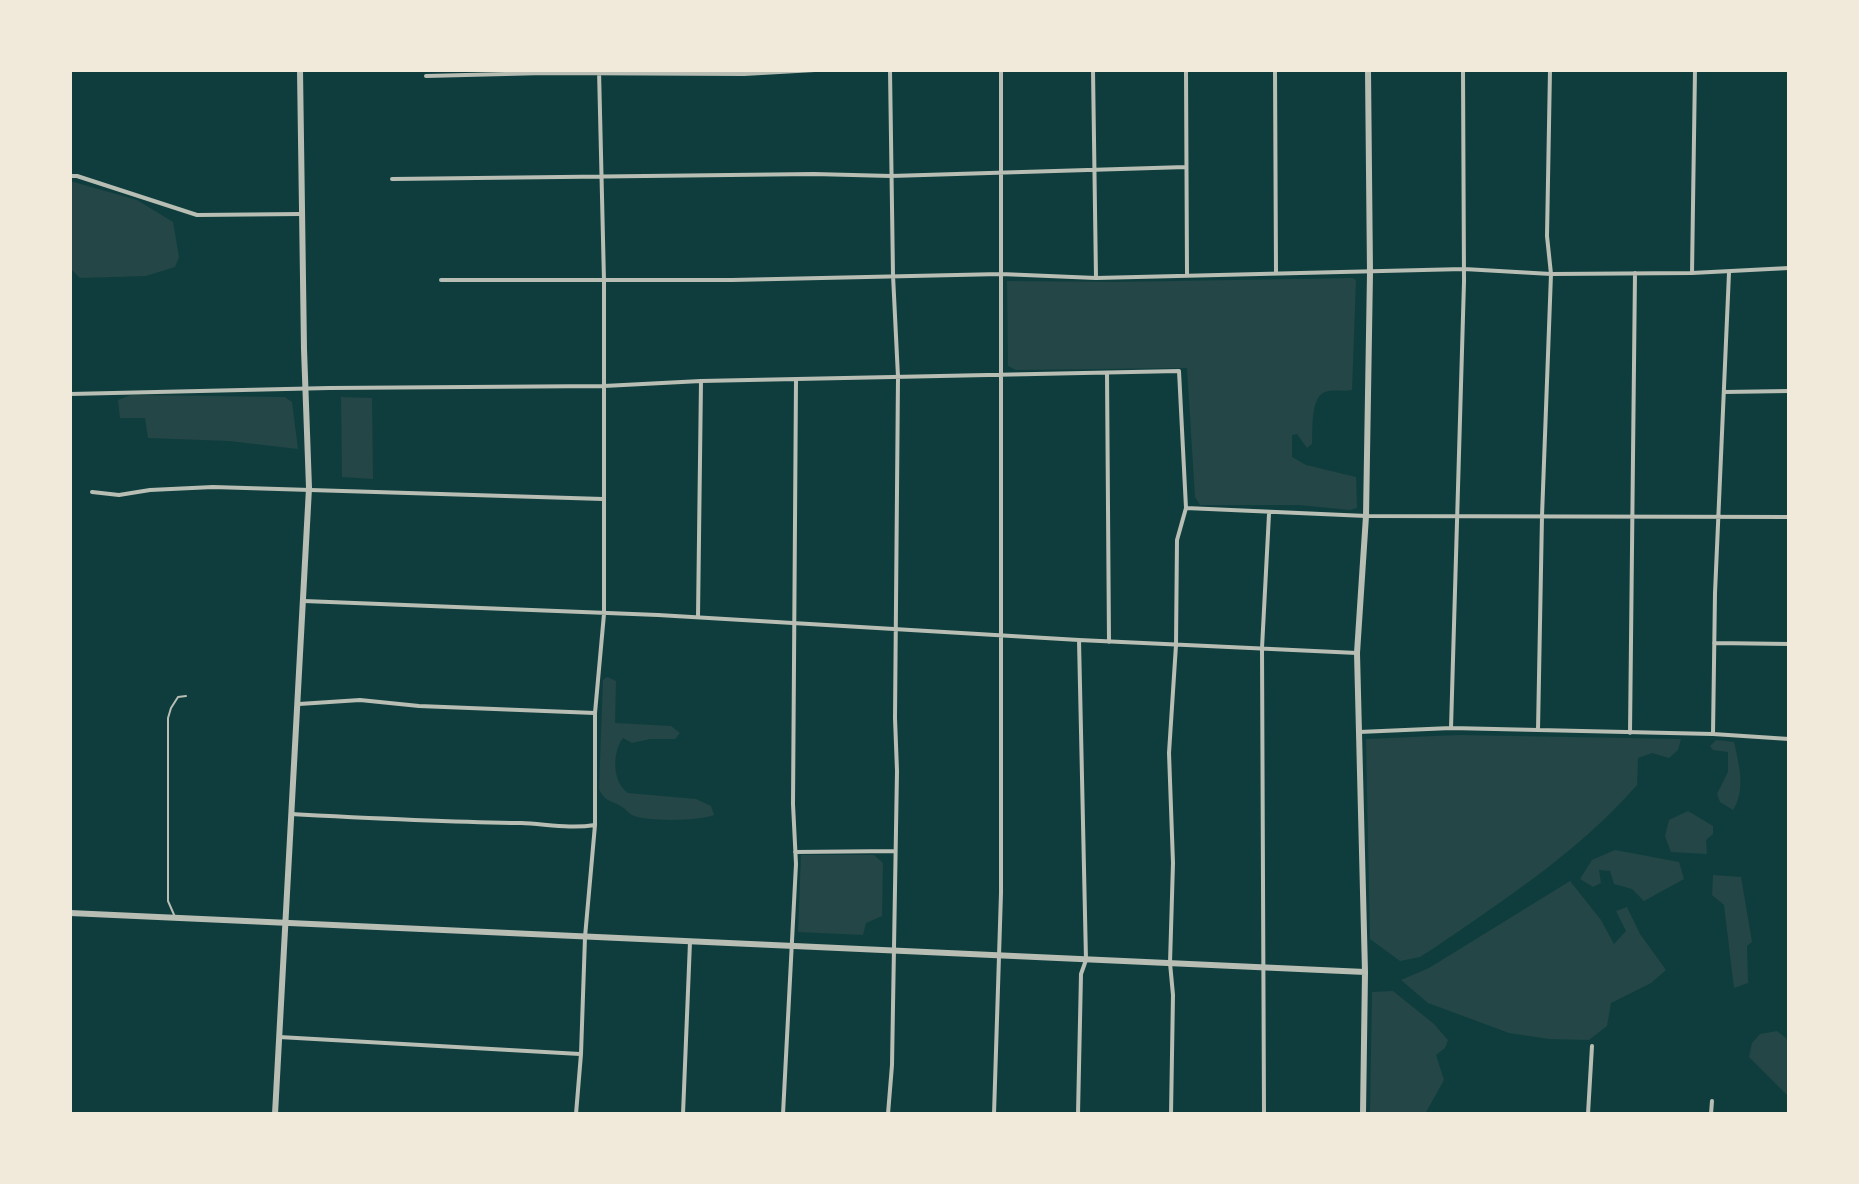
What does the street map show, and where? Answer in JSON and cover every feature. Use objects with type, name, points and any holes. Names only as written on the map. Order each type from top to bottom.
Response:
[{"type":"street","points":[[275,1114],[309,488],[300,70]]},
{"type":"street","points":[[426,76],[599,71],[744,74],[815,70]]},
{"type":"street","points":[[888,1114],[892,1065],[895,851],[898,377],[890,70]]},
{"type":"street","points":[[905,70],[950,70]]},
{"type":"street","points":[[994,1114],[1001,956],[1001,70]]},
{"type":"street","points":[[1093,70],[1096,278]]},
{"type":"street","points":[[1186,70],[1187,274]]},
{"type":"street","points":[[1275,70],[1276,273]]},
{"type":"street","points":[[1363,1114],[1365,972],[1357,653],[1366,516],[1370,273],[1368,70]]},
{"type":"street","points":[[1451,728],[1464,269],[1463,70]]},
{"type":"street","points":[[1538,730],[1551,274],[1547,236],[1550,70]]},
{"type":"street","points":[[1692,273],[1695,70]]},
{"type":"street","points":[[576,1114],[585,937],[595,825],[595,713],[604,614],[604,281],[599,71]]},
{"type":"street","points":[[392,179],[814,174],[891,176],[1186,167]]},
{"type":"street","points":[[70,176],[197,215],[301,214]]},
{"type":"street","points":[[441,280],[604,281],[1001,274],[1096,278],[1464,269],[1551,274],[1692,273],[1789,268]]},
{"type":"street","points":[[1713,734],[1718,516],[1729,272]]},
{"type":"street","points":[[1630,733],[1635,273]]},
{"type":"street","points":[[70,394],[306,388],[604,386],[701,381],[1179,371],[1186,508],[1177,540],[1176,645],[1169,753],[1173,863],[1171,1114]]},
{"type":"street","points":[[1107,373],[1109,642]]},
{"type":"street","points":[[783,1114],[795,852],[793,622],[796,380]]},
{"type":"street","points":[[698,617],[701,381]]},
{"type":"street","points":[[1724,392],[1789,391]]},
{"type":"street","points":[[92,492],[119,495],[213,487],[309,488],[603,499]]},
{"type":"street","points":[[1186,508],[1366,516],[1789,517]]},
{"type":"street","points":[[1264,1114],[1262,648],[1269,514]]},
{"type":"street","points":[[304,601],[698,617],[1109,642],[1357,653]]},
{"type":"street","points":[[1078,1114],[1081,974],[1086,960],[1079,640]]},
{"type":"street","points":[[1714,643],[1789,644]]},
{"type":"street","points":[[299,704],[360,700],[419,706],[595,713]]},
{"type":"street","points":[[1359,732],[1451,728],[1713,734],[1789,739]]},
{"type":"street","points":[[292,814],[435,823],[527,823],[577,828],[595,825]]},
{"type":"street","points":[[795,852],[895,851]]},
{"type":"street","points":[[70,913],[1365,972]]},
{"type":"street","points":[[683,1114],[690,942]]},
{"type":"street","points":[[279,1037],[581,1054]]},
{"type":"street","points":[[1588,1114],[1592,1046]]},
{"type":"street","points":[[1711,1114],[1712,1101]]},
{"type":"lane","points":[[176,918],[168,901],[168,718],[178,697],[186,696]]},
{"type":"shaded area","points":[[70,181],[137,200],[173,222],[179,257],[175,267],[146,276],[80,278],[70,268]]},
{"type":"shaded area","points":[[1356,280],[1352,390],[1328,391],[1320,395],[1313,415],[1312,444],[1307,448],[1297,434],[1292,435],[1292,457],[1306,465],[1356,477],[1357,508],[1350,510],[1299,505],[1200,505],[1195,497],[1187,368],[1016,370],[1008,366],[1007,281]]},
{"type":"shaded area","points":[[131,395],[285,397],[292,402],[298,449],[229,441],[148,438],[145,418],[120,418],[118,400]]},
{"type":"shaded area","points":[[341,397],[372,398],[373,479],[342,477]]},
{"type":"shaded area","points":[[607,677],[616,681],[615,723],[671,726],[680,733],[675,739],[632,743],[623,738],[615,767],[623,788],[628,793],[696,799],[711,806],[714,815],[697,819],[649,819],[631,814],[604,796],[599,789],[603,680]]},
{"type":"shaded area","points":[[1459,735],[1681,739],[1678,750],[1669,758],[1652,753],[1638,758],[1637,785],[1591,832],[1541,873],[1420,957],[1400,961],[1370,939],[1366,739]]},
{"type":"shaded area","points":[[1716,740],[1734,742],[1740,785],[1733,810],[1720,802],[1717,794],[1728,772],[1728,752],[1713,750],[1710,746]]},
{"type":"shaded area","points":[[1688,811],[1713,826],[1713,834],[1706,840],[1707,854],[1671,852],[1665,836],[1669,820]]},
{"type":"shaded area","points":[[1615,850],[1679,862],[1684,879],[1644,901],[1632,889],[1614,884],[1610,871],[1599,870],[1601,883],[1593,887],[1580,879],[1592,860]]},
{"type":"shaded area","points":[[801,855],[874,855],[883,863],[882,916],[866,923],[863,935],[798,932]]},
{"type":"shaded area","points":[[1713,875],[1741,877],[1752,942],[1747,946],[1748,983],[1734,988],[1724,905],[1712,895]]},
{"type":"shaded area","points":[[1570,881],[1601,920],[1614,944],[1626,931],[1616,911],[1627,907],[1640,934],[1666,970],[1651,983],[1611,1003],[1607,1026],[1589,1040],[1549,1039],[1509,1033],[1428,1003],[1401,980],[1429,968]]},
{"type":"shaded area","points":[[1393,991],[1434,1024],[1448,1040],[1445,1048],[1436,1055],[1444,1080],[1425,1114],[1370,1114],[1372,992]]},
{"type":"shaded area","points":[[1777,1031],[1789,1045],[1789,1097],[1749,1057],[1752,1043],[1760,1034]]}]
